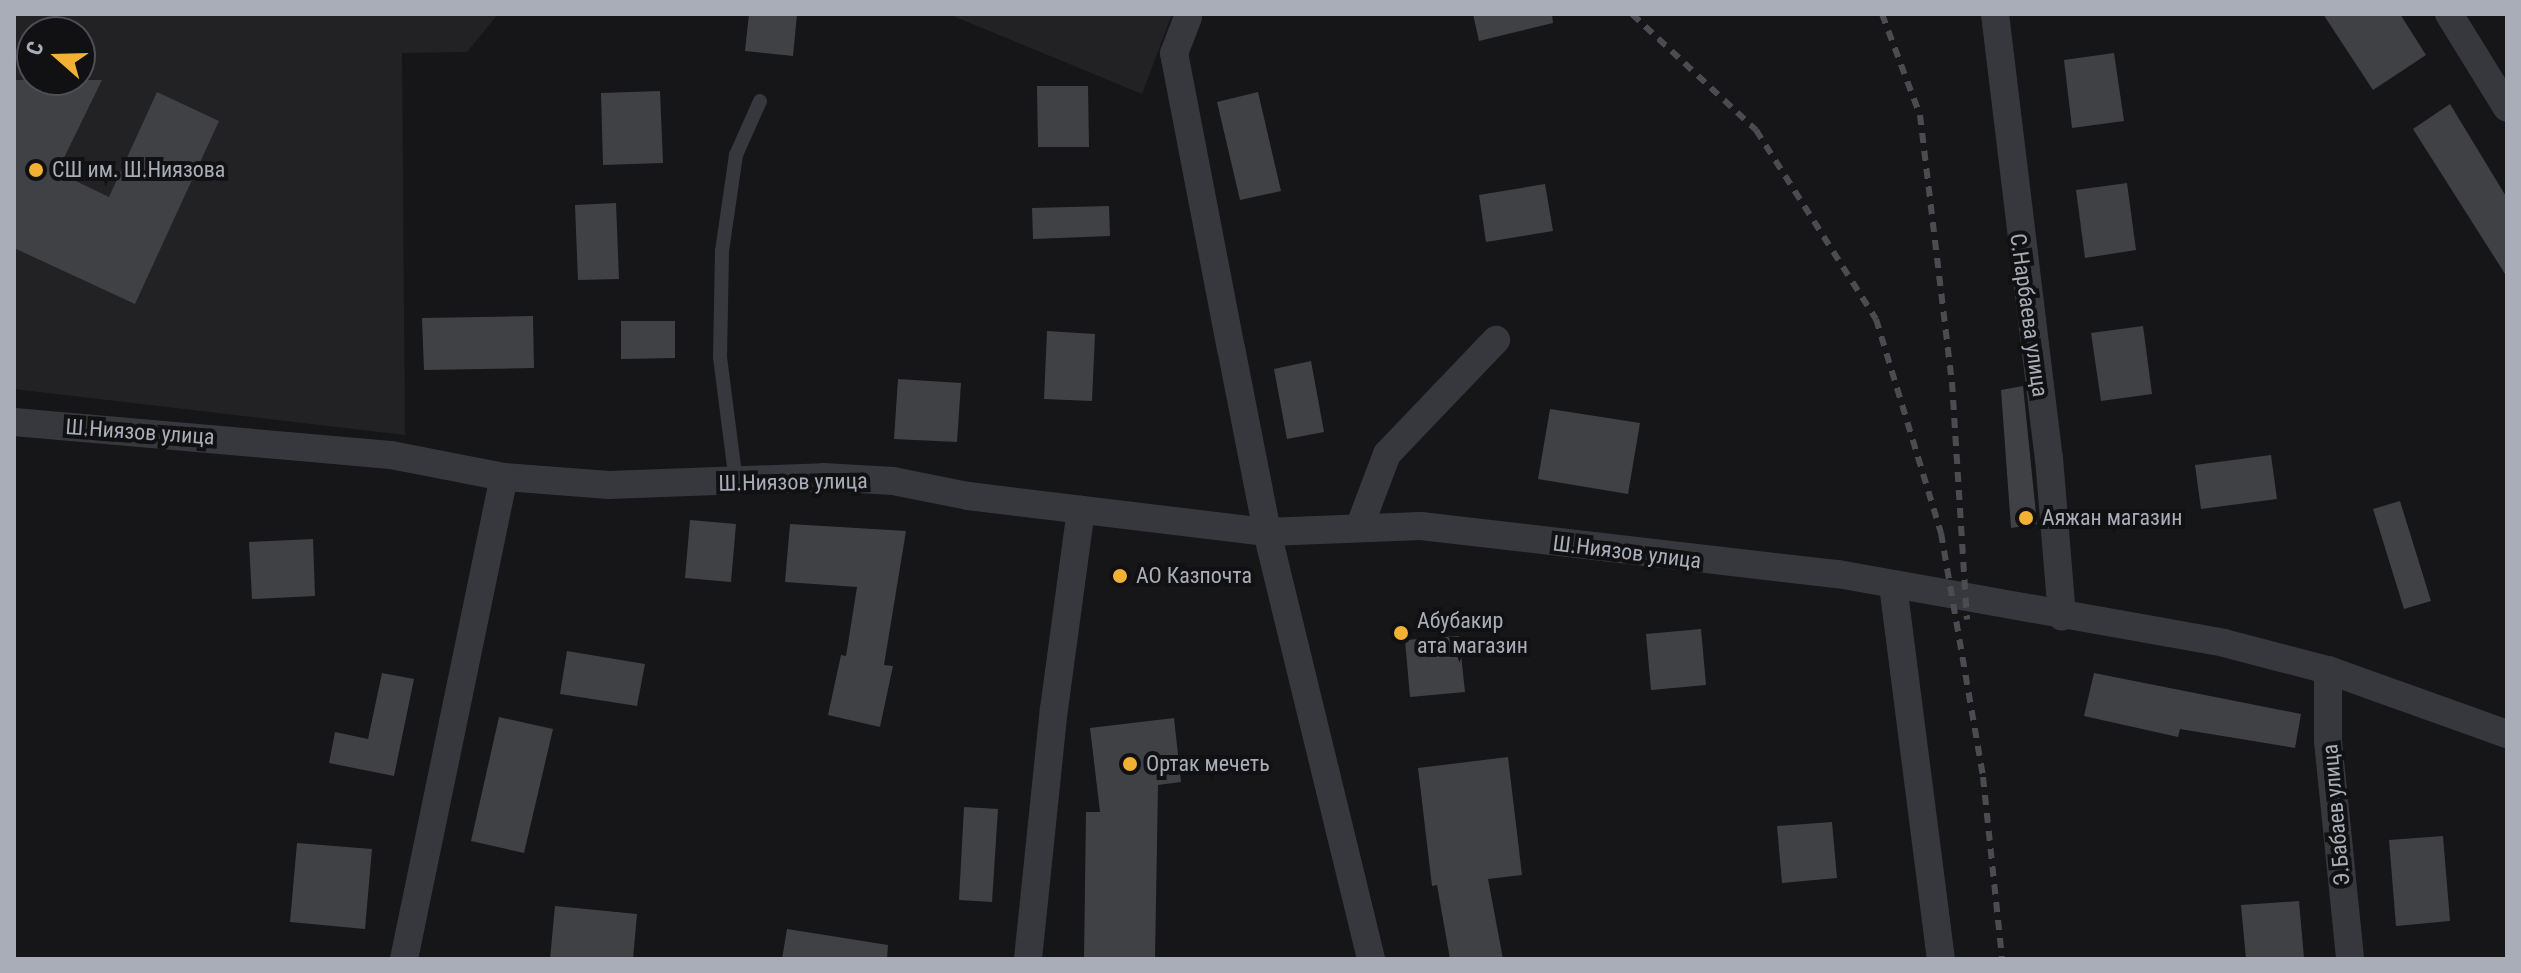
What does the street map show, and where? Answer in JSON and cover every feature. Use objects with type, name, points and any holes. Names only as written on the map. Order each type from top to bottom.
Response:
[{"type":"street","name":"С.Нарбаева улица","points":[[1995,14],[2049,458],[2062,616]]},
{"type":"street","points":[[2449,14],[2507,108]]},
{"type":"street","points":[[1188,17],[1174,53],[1267,532],[1371,959]]},
{"type":"street","points":[[1359,528],[1387,454],[1496,340]]},
{"type":"street","name":"Ш.Ниязов улица","points":[[14,422],[391,455],[504,477],[609,485],[823,477],[893,481],[1081,510],[1267,532],[1421,526],[1838,574],[2224,643],[2328,670],[2507,734]]},
{"type":"street","points":[[404,959],[504,477]]},
{"type":"street","points":[[1028,959],[1081,510]]},
{"type":"street","points":[[1893,585],[1941,959]]},
{"type":"street","name":"Э.Бабаев улица","points":[[2328,670],[2328,741],[2350,959]]},
{"type":"lane","points":[[736,482],[720,357],[722,251],[736,155],[760,101]]},
{"type":"shaded area","points":[[14,14],[498,14],[467,52],[402,53],[405,435],[14,389]]},
{"type":"shaded area","points":[[948,14],[1172,14],[1142,94]]},
{"type":"building","points":[[749,14],[797,14],[793,56],[745,51]]},
{"type":"building","points":[[1473,14],[1552,14],[1553,23],[1479,41]]},
{"type":"building","points":[[2323,14],[2400,14],[2426,55],[2373,90]]},
{"type":"building","points":[[2114,53],[2124,121],[2072,128],[2064,60]]},
{"type":"building","points":[[14,80],[16,96],[94,96],[57,172],[109,197],[157,92],[219,121],[135,304],[14,248]]},
{"type":"building","points":[[1037,86],[1088,86],[1089,147],[1038,147]]},
{"type":"building","points":[[660,91],[663,163],[603,165],[601,93]]},
{"type":"building","points":[[1258,92],[1281,191],[1240,200],[1217,102]]},
{"type":"building","points":[[2450,104],[2507,198],[2507,277],[2413,129]]},
{"type":"building","points":[[2127,183],[2136,250],[2085,258],[2076,190]]},
{"type":"building","points":[[1545,184],[1553,231],[1486,242],[1479,195]]},
{"type":"building","points":[[616,203],[619,279],[578,280],[575,205]]},
{"type":"building","points":[[1109,206],[1110,236],[1033,239],[1032,208]]},
{"type":"building","points":[[533,316],[534,368],[424,370],[422,318]]},
{"type":"building","points":[[621,321],[675,321],[675,358],[621,359]]},
{"type":"building","points":[[2143,326],[2152,394],[2101,401],[2091,333]]},
{"type":"building","points":[[1047,331],[1095,334],[1092,401],[1044,399]]},
{"type":"building","points":[[1311,361],[1324,432],[1287,439],[1274,369]]},
{"type":"building","points":[[898,379],[961,383],[957,442],[894,439]]},
{"type":"building","points":[[2023,386],[2037,524],[2011,528],[2001,390]]},
{"type":"building","points":[[1550,409],[1640,423],[1628,494],[1538,479]]},
{"type":"building","points":[[2271,455],[2277,499],[2201,509],[2195,465]]},
{"type":"building","points":[[2400,501],[2431,601],[2404,609],[2373,509]]},
{"type":"building","points":[[690,520],[736,524],[731,582],[685,578]]},
{"type":"building","points":[[790,524],[906,531],[884,665],[893,666],[880,727],[828,715],[841,655],[846,656],[857,587],[785,582]]},
{"type":"building","points":[[313,539],[315,596],[252,599],[249,542]]},
{"type":"building","points":[[1701,629],[1706,685],[1651,690],[1646,634]]},
{"type":"building","points":[[1459,636],[1465,692],[1410,697],[1405,640]]},
{"type":"building","points":[[567,651],[645,664],[637,706],[560,694]]},
{"type":"building","points":[[382,673],[414,679],[394,776],[329,763],[335,732],[368,739]]},
{"type":"building","points":[[2094,673],[2301,714],[2295,748],[2180,729],[2178,737],[2084,716]]},
{"type":"building","points":[[499,717],[553,729],[524,853],[471,841]]},
{"type":"building","points":[[1174,718],[1181,782],[1158,785],[1155,959],[1084,959],[1086,812],[1100,812],[1090,728]]},
{"type":"building","points":[[1508,757],[1522,875],[1488,879],[1503,959],[1450,959],[1437,885],[1432,886],[1418,768]]},
{"type":"building","points":[[964,807],[998,809],[992,902],[959,900]]},
{"type":"building","points":[[1832,822],[1837,878],[1782,883],[1777,826]]},
{"type":"building","points":[[2443,836],[2450,921],[2396,926],[2389,840]]},
{"type":"building","points":[[297,843],[372,849],[365,929],[290,922]]},
{"type":"building","points":[[2299,901],[2304,958],[2246,959],[2241,905]]},
{"type":"building","points":[[555,906],[637,914],[633,959],[550,959]]},
{"type":"building","points":[[787,929],[888,945],[887,959],[782,959]]},
{"type":"railway","points":[[1632,14],[1756,130],[1876,319],[1941,533],[1983,777],[2002,959]]},
{"type":"railway","points":[[1882,14],[1920,115],[1952,382],[1967,620]]},
{"type":"place","name":"СШ им. Ш.Ниязова","points":[[36,170]]},
{"type":"place","name":"Аяжан магазин","points":[[2026,518]]},
{"type":"place","name":"АО Казпочта","points":[[1120,576]]},
{"type":"place","name":"Абубакир ата магазин","points":[[1401,633]]},
{"type":"place","name":"Ортак мечеть","points":[[1130,764]]}]
